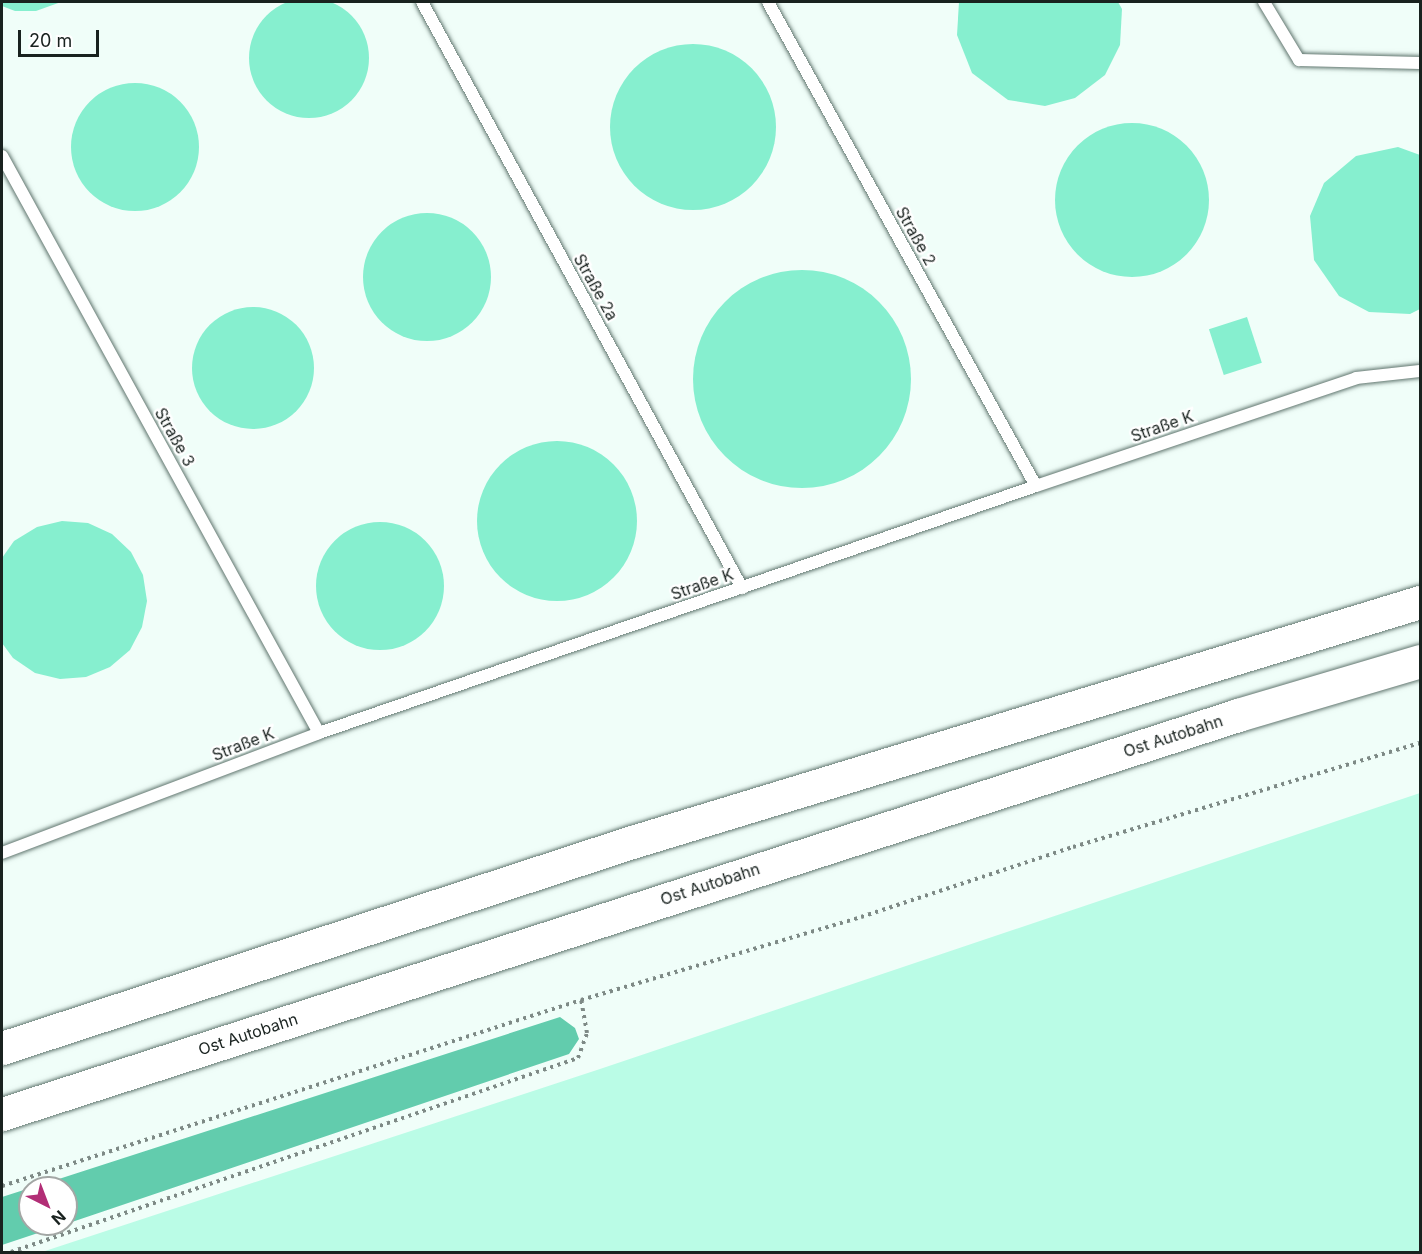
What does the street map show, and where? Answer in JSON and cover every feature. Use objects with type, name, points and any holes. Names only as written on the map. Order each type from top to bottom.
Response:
[{"type":"highway","points":[[2,1048],[632,842],[1420,602]]},
{"type":"highway","name":"Ost Autobahn","points":[[2,1114],[1080,765],[1420,661]]},
{"type":"lane","name":"Straße 2a","points":[[422,2],[742,588]]},
{"type":"lane","name":"Straße 2","points":[[768,2],[1036,486]]},
{"type":"lane","points":[[1264,2],[1299,60],[1420,63]]},
{"type":"lane","name":"Straße 3","points":[[2,156],[320,733]]},
{"type":"lane","name":"Straße K","points":[[2,853],[320,733],[1036,486],[1356,378],[1420,371]]},
{"type":"path","points":[[2,1186],[581,1000],[850,921],[1073,847],[1420,742]]},
{"type":"path","points":[[11,1252],[578,1058],[587,1033],[581,1000]]},
{"type":"shaded area","points":[[1420,793],[1420,1252],[42,1252],[600,1069]]},
{"type":"shaded area","points":[[560,1017],[575,1028],[579,1039],[569,1054],[78,1220],[78,1176],[68,1176]]},
{"type":"shaded area","points":[[18,1192],[18,1236],[29,1236],[2,1245],[2,1197]]},
{"type":"building","points":[[309,-2],[332,2],[352,15],[365,35],[369,58],[365,81],[352,101],[332,114],[309,118],[286,114],[266,101],[253,81],[249,58],[253,35],[266,15],[286,2]]},
{"type":"building","points":[[2,2],[61,2],[36,11],[15,11],[2,6]]},
{"type":"building","points":[[959,2],[1118,2],[1122,9],[1120,45],[1105,75],[1075,98],[1045,106],[1008,100],[972,73],[957,35]]},
{"type":"building","points":[[693,44],[725,51],[739,58],[751,69],[762,81],[769,95],[776,127],[769,159],[762,173],[751,185],[739,196],[725,203],[693,210],[661,203],[647,196],[635,185],[624,173],[617,159],[610,127],[617,95],[624,81],[635,69],[647,58],[661,51]]},
{"type":"building","points":[[135,83],[159,88],[180,102],[194,123],[199,147],[194,171],[180,192],[159,206],[135,211],[111,206],[90,192],[76,171],[71,147],[76,123],[90,102],[111,88]]},
{"type":"building","points":[[1132,123],[1147,124],[1162,129],[1187,145],[1203,170],[1208,185],[1208,215],[1203,230],[1187,255],[1162,271],[1147,276],[1132,277],[1117,276],[1102,271],[1077,255],[1061,230],[1056,215],[1055,200],[1056,185],[1061,170],[1077,145],[1102,129],[1117,124]]},
{"type":"building","points":[[1398,147],[1420,155],[1420,309],[1410,314],[1369,312],[1339,296],[1314,260],[1310,216],[1324,183],[1356,156]]},
{"type":"building","points":[[427,213],[452,218],[472,232],[486,252],[491,277],[486,302],[472,322],[452,336],[427,341],[402,336],[382,322],[368,302],[363,277],[368,252],[382,232],[402,218]]},
{"type":"building","points":[[802,270],[823,272],[844,278],[863,288],[879,302],[893,318],[903,337],[909,358],[911,379],[909,400],[903,421],[893,440],[879,456],[863,470],[844,480],[823,486],[802,488],[781,486],[760,480],[741,470],[725,456],[711,440],[701,421],[695,400],[693,379],[695,358],[701,337],[711,318],[725,302],[741,288],[760,278],[781,272]]},
{"type":"building","points":[[253,307],[276,311],[296,325],[310,345],[314,368],[310,391],[296,411],[276,425],[253,429],[230,425],[210,411],[196,391],[192,368],[196,345],[210,325],[230,311]]},
{"type":"building","points":[[1247,317],[1262,363],[1224,375],[1209,329]]},
{"type":"building","points":[[557,441],[588,447],[613,465],[631,490],[637,521],[631,552],[613,577],[588,595],[557,601],[526,595],[501,577],[483,552],[477,521],[483,490],[501,465],[526,447]]},
{"type":"building","points":[[62,521],[88,523],[112,534],[131,552],[143,575],[147,601],[142,627],[130,650],[110,667],[86,677],[60,679],[35,673],[13,658],[2,643],[2,558],[14,541],[37,527]]},
{"type":"building","points":[[380,522],[404,527],[425,541],[439,562],[444,586],[439,610],[425,631],[404,645],[380,650],[356,645],[335,631],[321,610],[316,586],[321,562],[335,541],[356,527]]}]
